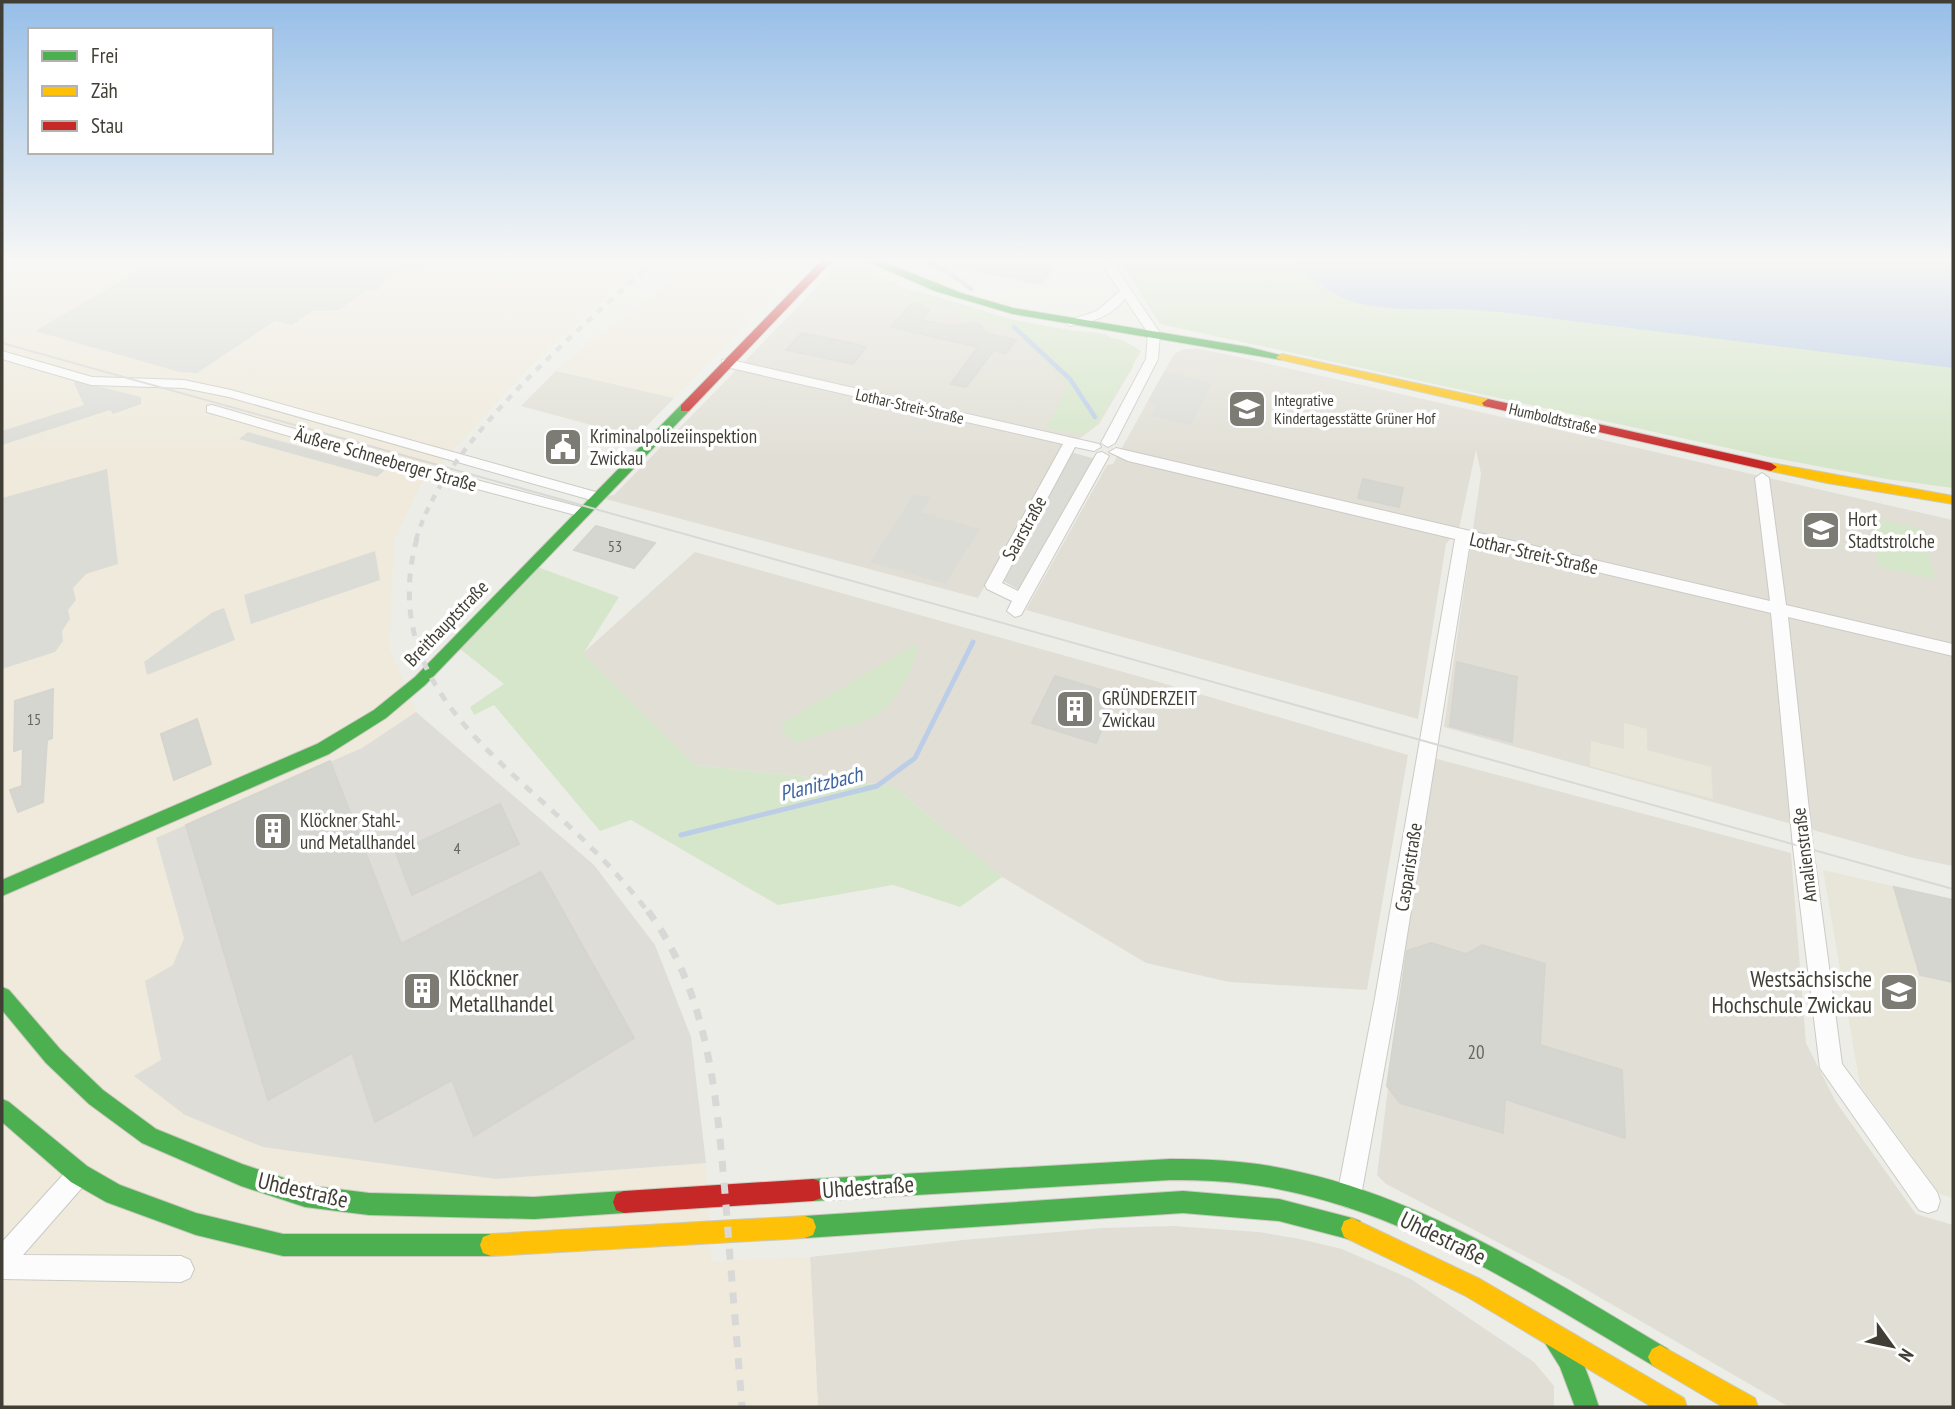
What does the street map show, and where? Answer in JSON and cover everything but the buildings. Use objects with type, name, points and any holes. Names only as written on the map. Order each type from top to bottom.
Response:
[{"type":"main road","name":"Breithauptstraße","points":[[2,888],[323,749],[380,714],[420,681],[765,325]]},
{"type":"main road","name":"Humboldtstraße","points":[[1090,325],[1227,345],[1828,479],[1953,500]]},
{"type":"main road","name":"Uhdestraße","points":[[2,996],[53,1056],[96,1097],[149,1136],[241,1175],[305,1196],[369,1204],[534,1208],[1161,1168],[1256,1174],[1302,1182],[1349,1196],[1460,1244],[1746,1407]]},
{"type":"main road","name":"Uhdestraße","points":[[2,1109],[79,1174],[114,1194],[196,1224],[283,1245],[528,1245],[1183,1202],[1264,1208],[1309,1215],[1383,1242],[1546,1328],[1675,1407]]},
{"type":"main road","points":[[1546,1328],[1569,1360],[1587,1407]]},
{"type":"street","points":[[1148,325],[1154,333]]},
{"type":"street","name":"Saarstraße","points":[[1070,444],[993,585],[1018,605],[1152,359],[1154,333]]},
{"type":"street","name":"Äußere Schneeberger Straße","points":[[2,355],[91,381],[184,384],[231,394],[598,497]]},
{"type":"street","name":"Lothar-Streit-Straße","points":[[727,363],[1070,444],[1105,449],[1463,537],[1953,650]]},
{"type":"street","name":"Äußere Schneeberger Straße","points":[[231,394],[212,410],[414,468],[583,512]]},
{"type":"street","name":"Amalienstraße","points":[[1762,478],[1779,610],[1803,847],[1831,1068],[1928,1201]]},
{"type":"street","name":"Casparistraße","points":[[1349,1196],[1386,998],[1463,537]]},
{"type":"street","points":[[2,1259],[79,1174]]},
{"type":"street","points":[[2,1268],[181,1269]]},
{"type":"shaded area","points":[[2,325],[576,325],[531,366],[419,487],[394,541],[389,646],[416,712],[362,748],[156,838],[184,938],[173,965],[145,981],[161,1060],[496,1179],[706,1163],[711,1261],[810,1257],[818,1407],[2,1407]]},
{"type":"shaded area","points":[[46,325],[269,325],[197,373],[180,372],[35,331]]},
{"type":"shaded area","points":[[613,325],[746,325],[674,398],[556,370]]},
{"type":"shaded area","points":[[780,325],[1025,325],[1106,334],[1130,354],[1133,367],[1099,424],[1062,452],[978,598],[598,497],[614,495]]},
{"type":"shaded area","points":[[1184,349],[1200,349],[1243,358],[1953,520],[1953,866],[1913,858],[1444,727],[1481,474],[1476,450],[1459,529],[1446,544],[1418,719],[1026,610],[1107,465],[1113,464],[1174,354]]},
{"type":"shaded area","points":[[556,371],[674,398],[636,437],[521,406]]},
{"type":"shaded area","points":[[1164,372],[1212,383],[1191,425],[1151,416],[1157,404],[1148,401]]},
{"type":"shaded area","points":[[77,381],[141,397],[141,404],[113,414],[110,410],[2,445],[2,431],[84,405],[74,383]]},
{"type":"shaded area","points":[[248,432],[385,470],[377,477],[239,439]]},
{"type":"shaded area","points":[[1071,452],[1102,461],[1029,596],[1000,579]]},
{"type":"shaded area","points":[[107,469],[118,564],[86,574],[73,588],[76,600],[68,610],[70,619],[62,631],[63,641],[55,652],[2,669],[2,498]]},
{"type":"shaded area","points":[[914,494],[931,497],[922,512],[980,529],[945,584],[870,562]]},
{"type":"shaded area","points":[[375,551],[380,580],[251,624],[244,595]]},
{"type":"shaded area","points":[[695,552],[1408,755],[1367,990],[1229,982],[1146,963],[1002,877],[893,786],[695,765],[582,654]]},
{"type":"shaded area","points":[[224,608],[235,640],[147,675],[144,662],[213,612]]},
{"type":"shaded area","points":[[416,712],[594,865],[655,945],[691,1037],[706,1163],[496,1179],[263,1147],[185,1115],[134,1076],[161,1060],[145,981],[173,965],[184,938],[156,838],[362,748]]},
{"type":"shaded area","points":[[1624,723],[1647,729],[1647,750],[1711,767],[1713,799],[1590,766],[1591,741],[1624,749]]},
{"type":"shaded area","points":[[1430,757],[1791,853],[1806,1043],[1836,1102],[1916,1214],[1953,1225],[1953,1407],[1789,1407],[1568,1279],[1386,1184],[1377,1175]]},
{"type":"shaded area","name":"Westsächsische Hochschule Zwickau","points":[[1823,870],[1953,900],[1953,1198],[1940,1194],[1860,1085]]},
{"type":"shaded area","points":[[1173,1226],[1259,1232],[1300,1239],[1342,1249],[1411,1279],[1534,1362],[1554,1386],[1554,1407],[818,1407],[810,1257],[1102,1228]]},
{"type":"green space","points":[[995,325],[1040,325],[1123,340],[1141,351],[1097,424],[1083,434],[1046,428],[1069,385],[1012,330]]},
{"type":"green space","points":[[1163,325],[1953,325],[1953,488],[1886,479],[1769,457]]},
{"type":"green space","points":[[1869,517],[1922,529],[1935,579],[1879,567]]},
{"type":"green space","points":[[532,565],[619,597],[583,654],[695,765],[893,786],[1002,877],[960,907],[893,885],[778,905],[631,820],[600,831],[494,705],[474,715],[470,707],[504,684],[455,645]]},
{"type":"green space","points":[[912,646],[919,647],[905,681],[892,700],[875,716],[796,743],[785,735],[781,726],[788,720]]},
{"type":"water","points":[[1603,325],[1953,325],[1953,368]]},
{"type":"waterway","name":"Planitzbach","points":[[1014,327],[1070,379],[1095,417]]},
{"type":"waterway","name":"Planitzbach","points":[[681,835],[877,786],[915,758],[973,642]]},
{"type":"tram line","points":[[2,343],[1953,889]]},
{"type":"railway","points":[[416,540],[431,502],[484,426],[518,388],[584,325]]},
{"type":"railway","points":[[417,538],[410,584],[412,625],[424,662],[442,696],[495,758],[594,851],[649,913]]},
{"type":"railway","points":[[648,911],[669,944],[686,979],[707,1052],[723,1167],[742,1407]]},
{"type":"traffic: fast","points":[[1085,325],[1282,357]]},
{"type":"traffic: fast","points":[[2,888],[323,749],[380,714],[420,681],[685,408]]},
{"type":"traffic: fast","points":[[2,996],[53,1056],[96,1097],[149,1136],[241,1175],[305,1196],[369,1204],[534,1208],[624,1202]]},
{"type":"traffic: fast","points":[[2,1109],[79,1174],[114,1194],[196,1224],[283,1245],[491,1245]]},
{"type":"traffic: fast","points":[[813,1190],[1170,1169],[1229,1171],[1288,1180],[1338,1193],[1434,1230],[1526,1278],[1660,1357]]},
{"type":"traffic: fast","points":[[805,1227],[1183,1202],[1279,1210],[1352,1229]]},
{"type":"traffic: fast","points":[[1552,1335],[1569,1360],[1587,1407]]},
{"type":"traffic: slow","points":[[1282,357],[1488,403]]},
{"type":"traffic: slow","points":[[1771,467],[1953,500]]},
{"type":"traffic: slow","points":[[491,1245],[805,1227]]},
{"type":"traffic: slow","points":[[1352,1229],[1472,1287],[1675,1407]]},
{"type":"traffic: slow","points":[[1660,1357],[1746,1407]]},
{"type":"traffic: jam","points":[[685,408],[765,325]]},
{"type":"traffic: jam","points":[[1488,403],[1771,467]]},
{"type":"traffic: jam","points":[[624,1202],[813,1190]]},
{"type":"place","name":"Integrative Kindertagesstätte Grüner Hof","points":[[1247,409]]},
{"type":"place","name":"Kriminalpolizeiinspektion Zwickau","points":[[563,447]]},
{"type":"place","name":"Hort Stadtstrolche","points":[[1821,530]]},
{"type":"place","name":"GRÜNDERZEIT Zwickau","points":[[1075,709]]},
{"type":"place","name":"Klöckner Stahl- und Metallhandel","points":[[273,831]]},
{"type":"place","name":"Klöckner Metallhandel","points":[[422,991]]},
{"type":"place","name":"Westsächsische Hochschule Zwickau","points":[[1899,992]]}]
